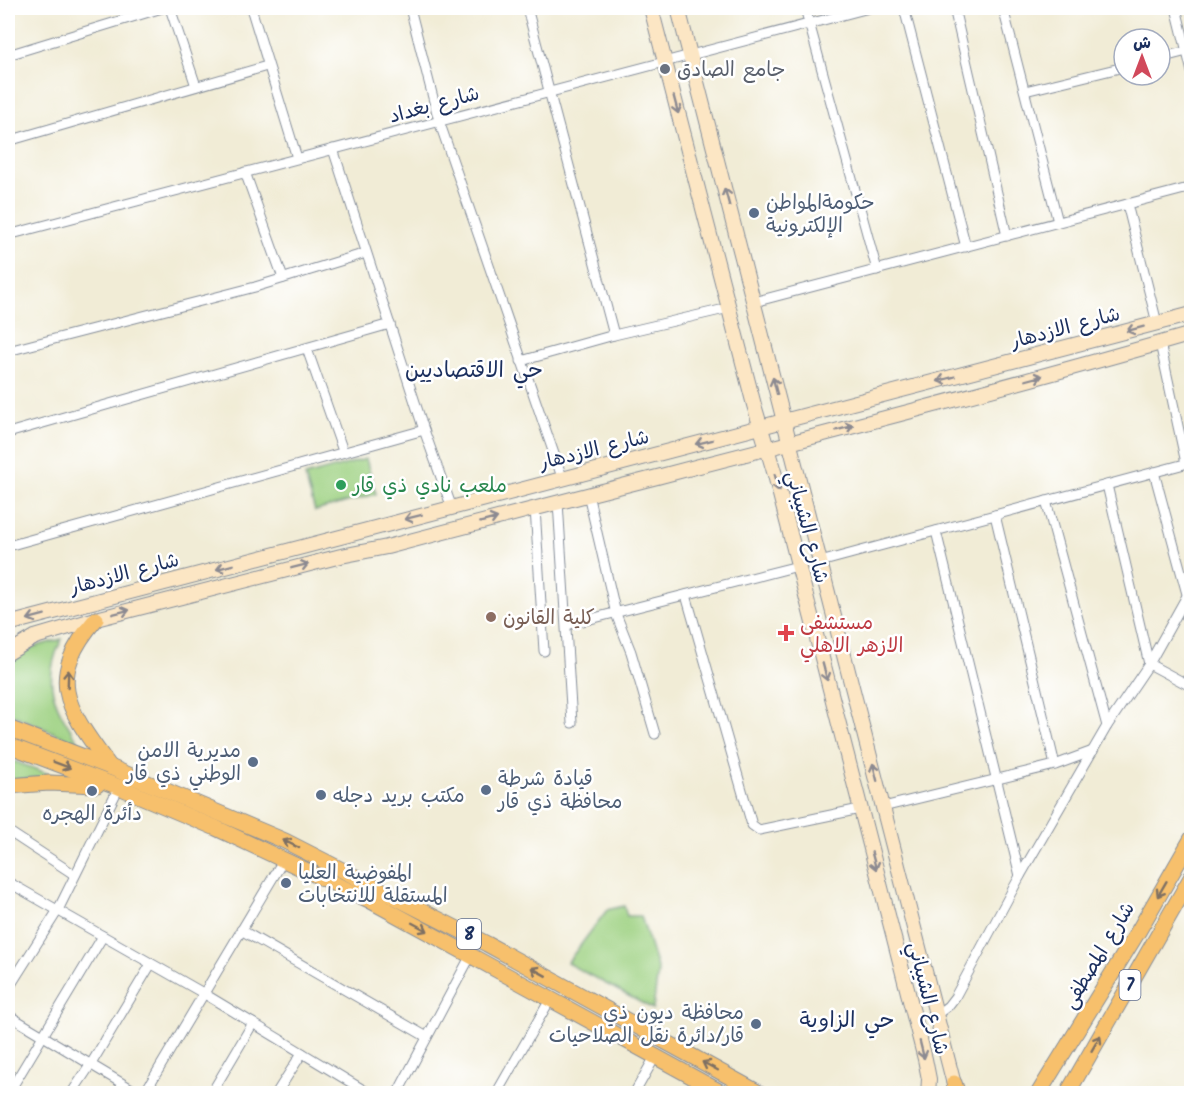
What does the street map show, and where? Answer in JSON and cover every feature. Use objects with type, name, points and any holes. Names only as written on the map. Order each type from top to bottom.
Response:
[{"type":"highway","points":[[96,619],[80,638],[71,656],[66,675],[68,700],[78,722],[110,767]]},
{"type":"highway","name":"8","points":[[8,728],[110,767],[285,841],[464,931],[761,1094]]},
{"type":"highway","name":"8","points":[[8,745],[119,787],[284,859],[369,900],[457,946],[724,1094]]},
{"type":"highway","points":[[8,786],[78,783],[119,787]]},
{"type":"highway","name":"شارع المصطفى","points":[[1038,1094],[1139,930],[1191,838]]},
{"type":"highway","name":"شارع المصطفى","points":[[1067,1094],[1191,876]]},
{"type":"highway","points":[[457,946],[464,938],[464,931]]},
{"type":"highway","points":[[475,957],[487,944]]},
{"type":"main road","name":"شارع الشيباني","points":[[651,8],[925,1059],[929,1079],[928,1094]]},
{"type":"main road","name":"شارع الشيباني","points":[[678,8],[956,1090]]},
{"type":"main road","name":"شارع الازدهار","points":[[8,624],[1191,314]]},
{"type":"main road","name":"شارع الازدهار","points":[[8,653],[35,637],[96,619],[766,449],[1090,364],[1191,334]]},
{"type":"main road","points":[[1084,342],[1090,364]]},
{"type":"main road","points":[[337,537],[341,556]]},
{"type":"main road","points":[[885,904],[907,898]]},
{"type":"street","points":[[8,54],[162,8]]},
{"type":"street","points":[[170,8],[196,86]]},
{"type":"street","points":[[251,8],[297,159]]},
{"type":"street","points":[[410,8],[439,121],[562,477]]},
{"type":"street","points":[[527,8],[614,335]]},
{"type":"street","points":[[805,8],[877,270]]},
{"type":"street","name":"شارع بغداد","points":[[8,235],[869,8]]},
{"type":"street","points":[[904,8],[966,247]]},
{"type":"street","points":[[954,8],[1007,236]]},
{"type":"street","points":[[1003,8],[1058,222]]},
{"type":"street","points":[[1176,8],[1191,72]]},
{"type":"street","points":[[1172,55],[1187,51]]},
{"type":"street","points":[[8,141],[267,66]]},
{"type":"street","points":[[1024,91],[1112,70]]},
{"type":"street","points":[[333,149],[424,430],[452,508]]},
{"type":"street","points":[[245,172],[283,278]]},
{"type":"street","points":[[754,302],[1191,187]]},
{"type":"street","points":[[1127,204],[1157,323]]},
{"type":"street","points":[[8,351],[255,287],[366,254]]},
{"type":"street","points":[[521,361],[614,335],[729,308]]},
{"type":"street","points":[[8,433],[390,324]]},
{"type":"street","points":[[820,561],[1189,462],[1160,343]]},
{"type":"street","points":[[307,349],[343,452]]},
{"type":"street","points":[[8,546],[424,430]]},
{"type":"street","points":[[936,1015],[955,997],[1020,876],[1107,726],[1149,664],[1189,590],[1154,472]]},
{"type":"street","points":[[1107,485],[1149,664],[1191,687]]},
{"type":"street","points":[[588,494],[616,614],[631,652],[655,734]]},
{"type":"street","points":[[1046,501],[1107,726]]},
{"type":"street","points":[[558,502],[572,723]]},
{"type":"street","points":[[535,508],[544,651]]},
{"type":"street","points":[[994,515],[1055,765]]},
{"type":"street","points":[[936,531],[1020,876]]},
{"type":"street","points":[[567,625],[798,566]]},
{"type":"street","points":[[686,595],[752,825],[759,830],[860,809]]},
{"type":"street","points":[[883,807],[1055,765],[1093,751]]},
{"type":"street","points":[[8,989],[58,910],[119,787]]},
{"type":"street","points":[[8,831],[75,875]]},
{"type":"street","points":[[8,1015],[142,1094],[284,859]]},
{"type":"street","points":[[8,882],[203,993],[370,1094]]},
{"type":"street","points":[[240,930],[427,1037]]},
{"type":"street","points":[[8,1094],[103,936]]},
{"type":"street","points":[[397,1094],[427,1037],[475,957]]},
{"type":"street","points":[[71,1094],[151,964]]},
{"type":"street","points":[[496,1094],[550,998]]},
{"type":"street","points":[[210,1094],[254,1023]]},
{"type":"street","points":[[276,1094],[302,1053]]},
{"type":"street","points":[[634,1094],[656,1055]]},
{"type":"street","points":[[347,1094],[353,1083]]},
{"type":"green space","name":"ملعب نادي ذي قار","points":[[366,459],[376,494],[315,511],[305,476]]},
{"type":"green space","points":[[62,639],[52,669],[53,694],[80,744],[8,713],[8,665],[33,647]]},
{"type":"green space","points":[[8,759],[57,777],[8,780]]},
{"type":"green space","points":[[624,906],[627,916],[641,916],[658,971],[653,1009],[567,963],[607,910]]},
{"type":"place","name":"جامع الصادق","points":[[665,69]]},
{"type":"place","name":"حكومةالمواطن الإلكترونية","points":[[754,213]]},
{"type":"place","name":"ملعب نادي ذي قار","points":[[341,485]]},
{"type":"place","name":"كلية القانون","points":[[491,617]]},
{"type":"place","name":"مستشفى الازهر الاهلي","points":[[786,633]]},
{"type":"place","name":"مديرية الامن الوطني ذي قار","points":[[253,762]]},
{"type":"place","name":"قيادة شرطة محافظة ذي قار","points":[[486,790]]},
{"type":"place","name":"دأئرة الهجره","points":[[92,791]]},
{"type":"place","name":"مكتب بريد دجله","points":[[321,795]]},
{"type":"place","name":"المفوضية العليا المستقلة للانتخابات","points":[[286,883]]},
{"type":"place","name":"محافظة ديون ذي قار/دائرة نقل الصلاحيات","points":[[756,1024]]},
{"type":"district","name":"حي الاقتصاديين","points":[[474,369]]},
{"type":"district","name":"حي الزاوية","points":[[847,1019]]}]
